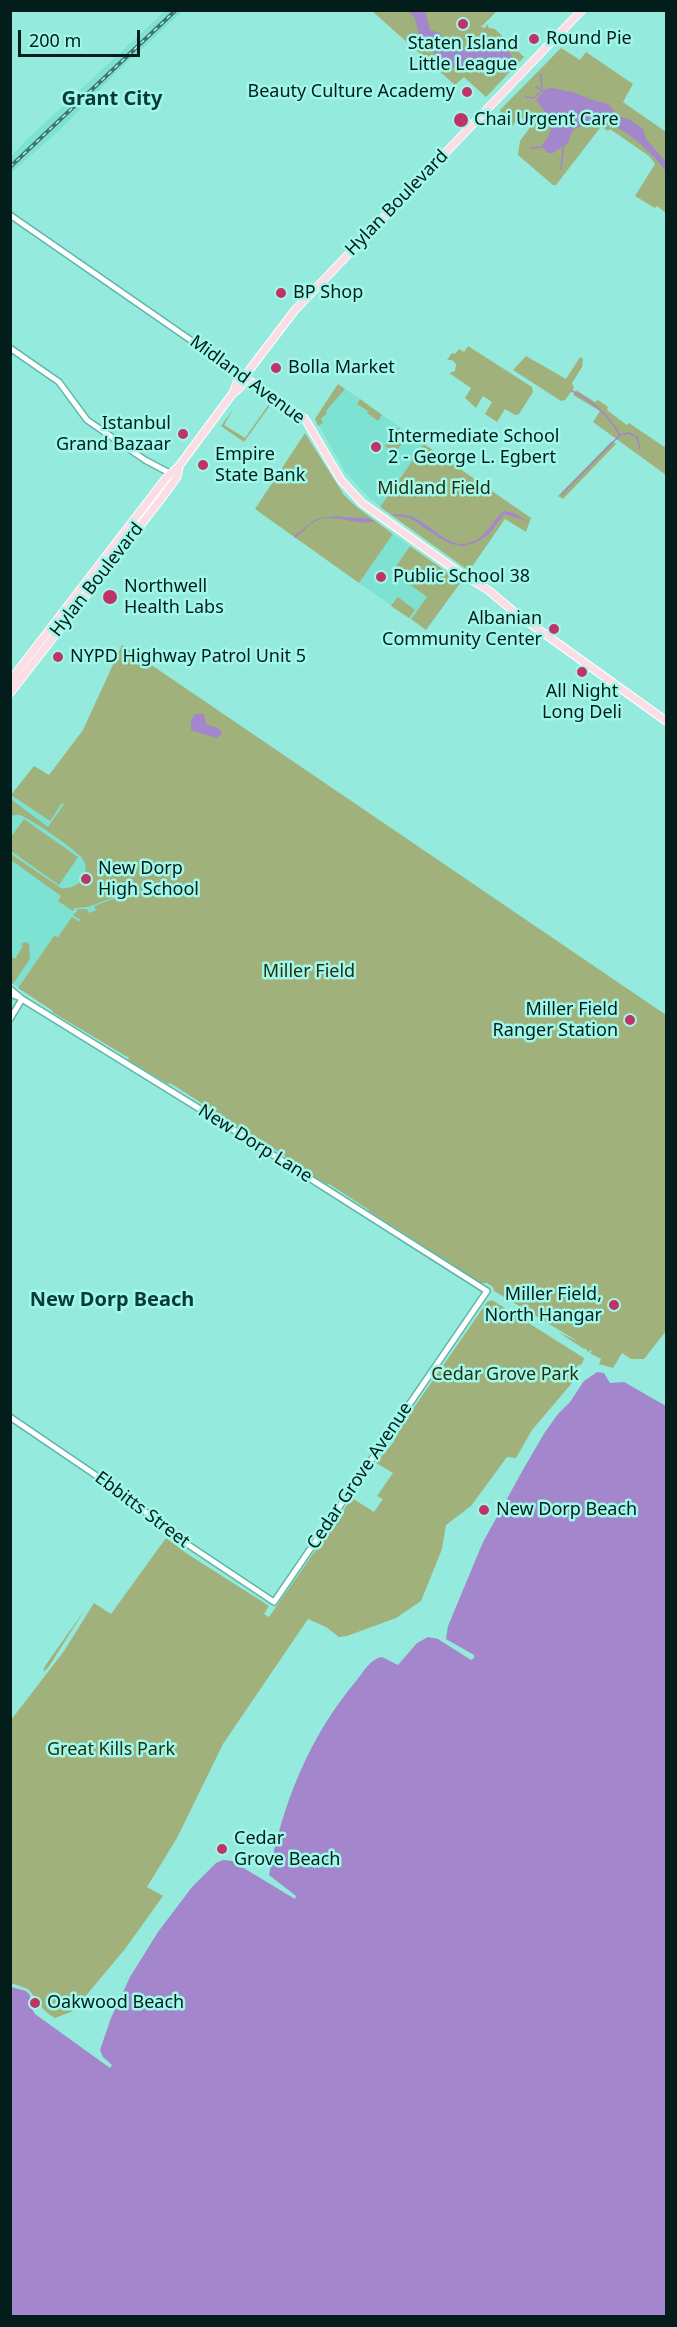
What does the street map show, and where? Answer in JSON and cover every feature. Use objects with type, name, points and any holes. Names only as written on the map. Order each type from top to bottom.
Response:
[{"type":"main road","name":"Hylan Boulevard","points":[[10,693],[50,636],[233,393],[239,390],[244,377],[295,310],[582,10]]},
{"type":"main road","name":"Midland Avenue","points":[[244,377],[305,419],[341,480],[357,499],[486,594],[512,610],[666,721]]},
{"type":"main road","name":"Hylan Boulevard","points":[[10,681],[50,636]]},
{"type":"street","name":"Midland Avenue","points":[[10,215],[244,377]]},
{"type":"street","points":[[10,348],[59,382],[87,420],[173,475]]},
{"type":"street","name":"New Dorp Lane","points":[[10,989],[22,999],[487,1291]]},
{"type":"street","name":"New Dorp Lane","points":[[10,994],[22,999]]},
{"type":"street","points":[[10,1019],[22,999]]},
{"type":"street","name":"Cedar Grove Avenue","points":[[274,1602],[487,1291]]},
{"type":"street","name":"Ebbitts Street","points":[[10,1417],[113,1487],[187,1544],[274,1602]]},
{"type":"shaded area","points":[[165,11],[183,11],[122,67],[61,129],[11,173],[11,157],[22,144]]},
{"type":"shaded area","points":[[408,11],[425,11],[430,30],[439,33],[448,42],[462,50],[483,48],[491,39],[494,47],[504,48],[515,61],[507,71],[499,68],[488,73],[470,67],[450,67],[420,40],[415,18]]},
{"type":"shaded area","points":[[552,88],[608,104],[619,116],[643,129],[646,139],[666,162],[666,172],[646,149],[628,134],[601,122],[577,128],[572,131],[569,142],[553,153],[547,153],[542,145],[550,132],[550,122],[536,100],[546,89]]},
{"type":"shaded area","name":"Intermediate School 2 - George L. Egbert","points":[[338,384],[424,444],[380,507],[346,473],[315,419]]},
{"type":"shaded area","points":[[504,511],[514,513],[527,521],[504,514],[489,534],[475,543],[463,546],[451,544],[410,518],[391,515],[410,516],[442,537],[459,544],[478,539]]},
{"type":"shaded area","points":[[336,516],[375,521],[322,519],[311,524],[295,538],[294,536],[316,519]]},
{"type":"shaded area","name":"Public School 38","points":[[393,534],[410,546],[392,572],[427,597],[411,619],[359,583]]},
{"type":"shaded area","points":[[195,714],[204,714],[206,724],[220,729],[222,734],[216,738],[191,730],[191,721]]},
{"type":"shaded area","name":"New Dorp High School","points":[[34,766],[52,778],[161,894],[22,990],[11,982],[10,796]]},
{"type":"shaded area","points":[[597,1372],[604,1373],[610,1383],[624,1382],[666,1406],[666,2316],[11,2316],[11,1987],[26,1991],[30,1995],[31,2007],[35,2014],[110,2068],[112,2065],[103,2057],[100,2050],[111,2018],[130,1977],[158,1932],[192,1887],[216,1863],[223,1860],[232,1861],[295,1899],[296,1896],[269,1875],[281,1823],[290,1798],[324,1725],[364,1670],[378,1658],[382,1657],[398,1665],[417,1643],[428,1637],[438,1639],[471,1660],[474,1658],[474,1655],[446,1639],[448,1626],[483,1542],[545,1432],[584,1381]]},
{"type":"green space","points":[[372,11],[497,11],[481,27],[485,28],[487,24],[489,28],[495,29],[524,57],[486,97],[464,77],[455,85]]},
{"type":"green space","points":[[561,48],[580,60],[586,52],[633,84],[623,102],[666,132],[666,213],[657,206],[655,208],[635,196],[655,164],[649,156],[610,129],[608,131],[600,128],[556,185],[553,185],[518,155],[520,141],[531,126],[520,117],[512,126],[501,117],[500,110]]},
{"type":"green space","points":[[468,346],[532,387],[533,392],[519,414],[515,415],[505,409],[497,422],[485,414],[492,402],[483,396],[476,408],[465,398],[471,388],[449,373],[455,371],[456,364],[452,360],[447,360],[452,353],[455,354],[459,349],[464,352]]},
{"type":"green space","points":[[526,356],[566,379],[580,357],[583,359],[582,367],[572,383],[574,388],[565,400],[561,401],[513,370]]},
{"type":"green space","points":[[338,384],[345,389],[326,411],[327,413],[321,419],[323,423],[318,426],[315,419]]},
{"type":"green space","points":[[576,390],[595,402],[598,400],[627,425],[629,423],[666,448],[666,475],[593,422],[600,411],[573,395]]},
{"type":"green space","points":[[360,399],[382,415],[378,421],[357,404]]},
{"type":"green space","points":[[271,404],[244,442],[221,426],[234,408],[224,425],[245,438]]},
{"type":"green space","points":[[398,428],[408,436],[395,453],[385,446]]},
{"type":"green space","points":[[305,433],[344,495],[393,534],[359,583],[255,509]]},
{"type":"green space","points":[[612,441],[616,444],[563,499],[558,496]]},
{"type":"green space","name":"Midland Field","points":[[424,444],[531,518],[526,532],[505,519],[469,571],[380,507]]},
{"type":"green space","points":[[410,546],[461,582],[426,630],[411,619],[427,597],[392,572]]},
{"type":"green space","points":[[398,597],[415,610],[409,618],[391,606]]},
{"type":"green space","name":"Miller Field","points":[[122,645],[666,1015],[666,1331],[644,1359],[631,1359],[622,1353],[613,1368],[599,1364],[601,1359],[590,1353],[591,1350],[588,1352],[558,1332],[579,1342],[494,1291],[493,1287],[487,1283],[481,1283],[285,1158],[253,1135],[252,1137],[170,1083],[168,1084],[128,1060],[129,1058],[52,1012],[18,988],[54,936],[58,937],[72,917],[81,920],[73,915],[78,910],[76,909],[87,909],[89,913],[96,910],[94,906],[123,895],[148,891],[125,890],[123,894],[88,907],[75,908],[73,911],[58,901],[61,896],[11,860],[11,854],[61,888],[78,884],[85,875],[85,864],[82,858],[72,849],[22,816],[11,816],[12,800],[48,827],[64,804],[62,803],[50,821],[11,795],[34,766],[49,775],[83,730]]},
{"type":"green space","points":[[24,819],[78,857],[59,885],[11,851],[11,837]]},
{"type":"green space","points":[[26,942],[29,944],[30,959],[13,984],[11,982],[11,959],[12,957],[15,959],[23,946],[21,944]]},
{"type":"green space","name":"Great Kills Park","points":[[492,1300],[584,1358],[582,1364],[577,1366],[578,1376],[532,1430],[516,1458],[507,1457],[471,1506],[446,1525],[442,1549],[421,1601],[396,1618],[347,1636],[339,1637],[326,1627],[308,1619],[223,1744],[177,1838],[147,1887],[163,1896],[125,1949],[73,2011],[55,2018],[50,2015],[28,1989],[11,1983],[11,1720],[64,1651],[94,1603],[111,1614],[166,1538],[269,1606],[264,1614],[269,1617],[352,1498],[374,1512],[383,1499],[377,1496],[393,1473],[376,1463],[393,1443],[404,1422],[487,1302]]},
{"type":"green space","points":[[86,1608],[48,1668],[43,1672],[45,1666]]},
{"type":"waterway","points":[[526,97],[533,98],[542,91],[541,74]]},
{"type":"waterway","points":[[536,87],[545,92]]},
{"type":"waterway","points":[[561,169],[564,143]]},
{"type":"waterway","points":[[530,148],[544,147]]},
{"type":"waterway","points":[[572,391],[600,410],[620,435],[628,433],[637,437],[640,449]]},
{"type":"waterway","points":[[562,494],[620,435]]},
{"type":"railway","points":[[10,167],[176,10]]},
{"type":"place","name":"Staten Island Little League","points":[[463,24]]},
{"type":"place","name":"Round Pie","points":[[534,39]]},
{"type":"place","name":"Beauty Culture Academy","points":[[467,92]]},
{"type":"place","name":"Chai Urgent Care","points":[[461,120]]},
{"type":"place","name":"BP Shop","points":[[281,293]]},
{"type":"place","name":"Bolla Market","points":[[276,368]]},
{"type":"place","name":"Istanbul Grand Bazaar","points":[[183,434]]},
{"type":"place","name":"Intermediate School 2 - George L. Egbert","points":[[376,447]]},
{"type":"place","name":"Empire State Bank","points":[[203,465]]},
{"type":"place","name":"Public School 38","points":[[381,577]]},
{"type":"place","name":"Northwell Health Labs","points":[[110,597]]},
{"type":"place","name":"Albanian Community Center","points":[[554,629]]},
{"type":"place","name":"NYPD Highway Patrol Unit 5","points":[[58,657]]},
{"type":"place","name":"All Night Long Deli","points":[[582,672]]},
{"type":"place","name":"New Dorp High School","points":[[86,879]]},
{"type":"place","name":"Miller Field Ranger Station","points":[[630,1020]]},
{"type":"place","name":"Miller Field, North Hangar","points":[[614,1305]]},
{"type":"place","name":"New Dorp Beach","points":[[484,1510]]},
{"type":"place","name":"Cedar Grove Beach","points":[[222,1849]]},
{"type":"place","name":"Oakwood Beach","points":[[35,2003]]},
{"type":"district","name":"Grant City","points":[[112,99]]},
{"type":"district","name":"New Dorp Beach","points":[[112,1300]]},
{"type":"park label","name":"Cedar Grove Park","points":[[505,1375]]}]
